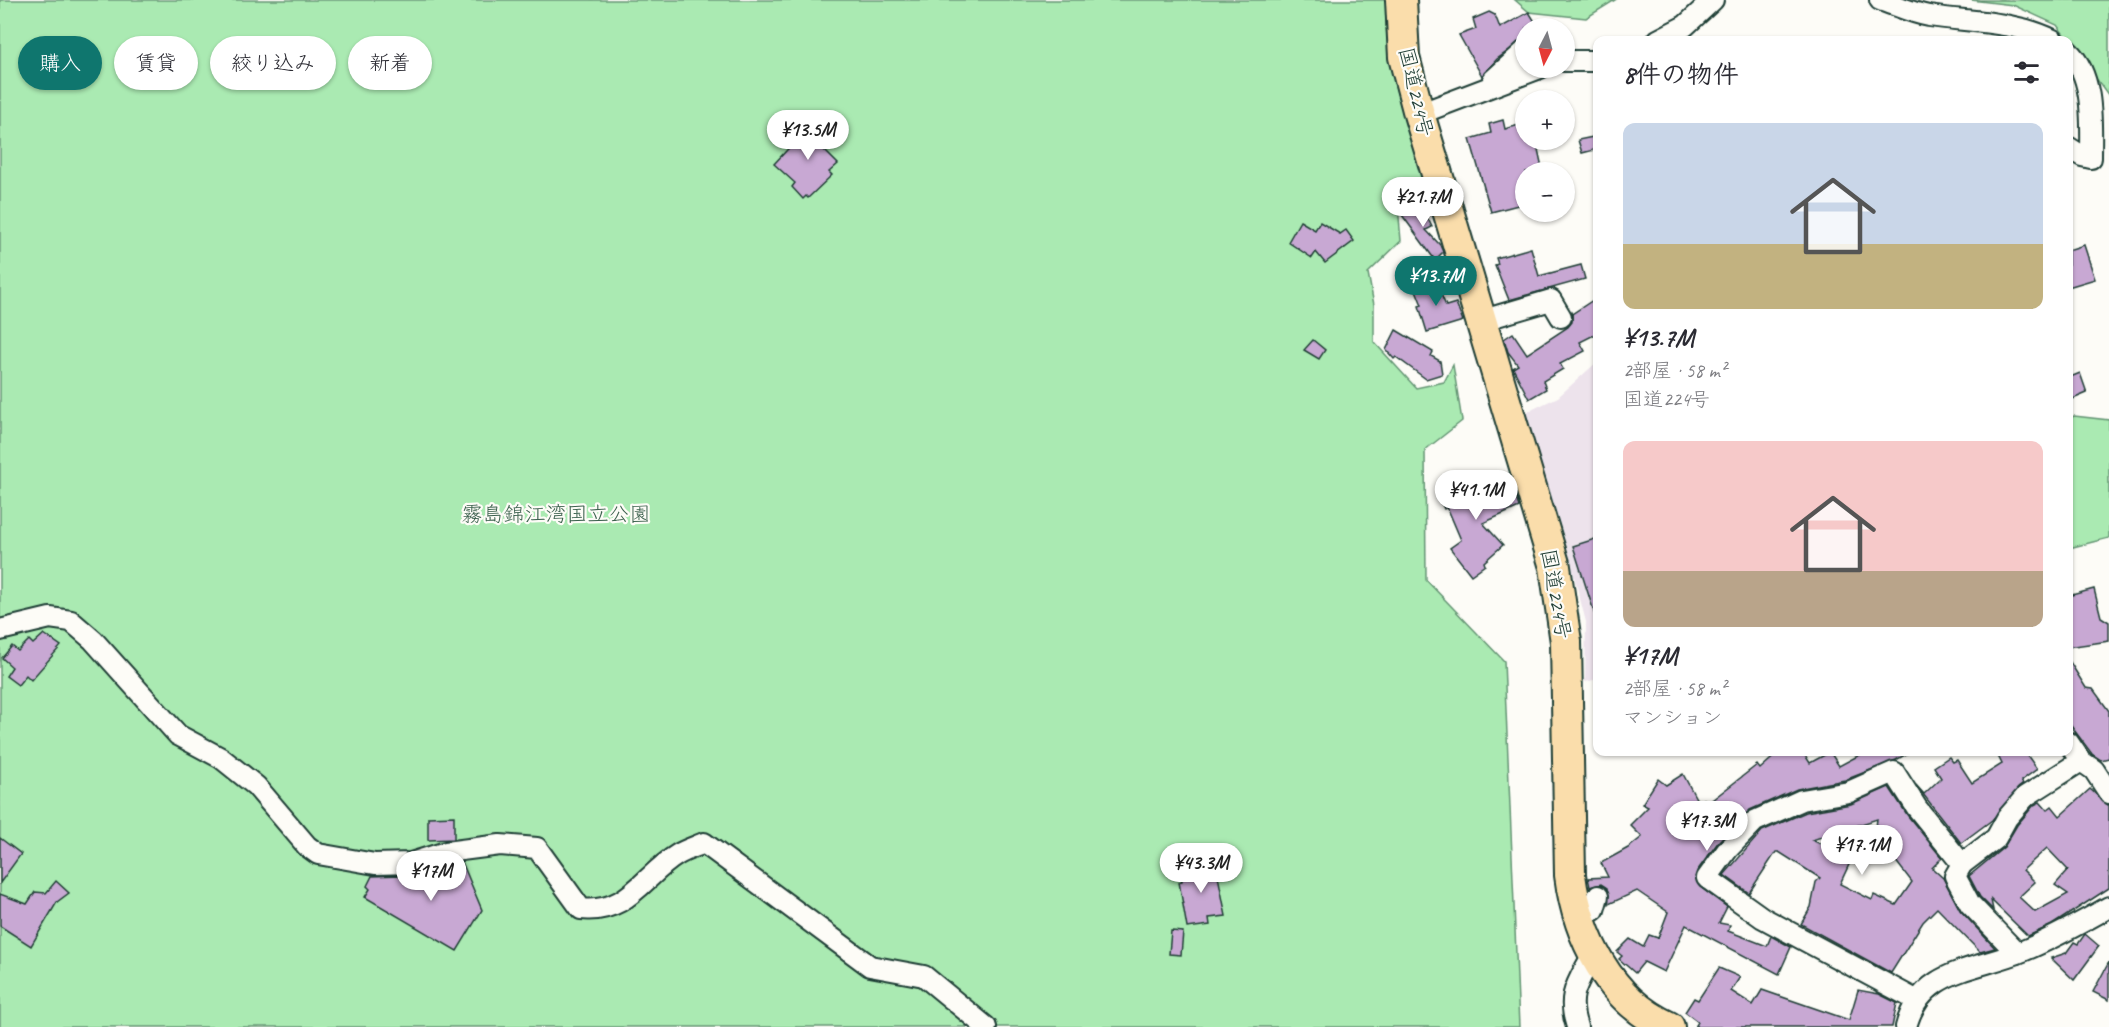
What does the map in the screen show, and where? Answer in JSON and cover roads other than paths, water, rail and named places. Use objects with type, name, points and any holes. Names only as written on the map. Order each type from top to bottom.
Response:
[{"type":"highway","name":"国道224号","points":[[1401,0],[1404,57],[1419,114],[1555,567],[1564,615],[1570,875],[1579,924],[1598,962],[1617,988],[1639,1007],[1669,1027]]},
{"type":"street","points":[[1666,36],[1685,26],[1713,0]]},
{"type":"street","points":[[1880,0],[1926,16],[1982,21],[2036,32],[2044,36]]},
{"type":"street","points":[[2073,56],[2083,74],[2091,113],[2091,158],[2073,149]]},
{"type":"street","points":[[1491,85],[1494,78],[1515,60]]},
{"type":"street","points":[[1575,61],[1593,61]]},
{"type":"street","points":[[1419,114],[1515,77]]},
{"type":"street","points":[[1480,321],[1551,300],[1561,317]]},
{"type":"street","points":[[0,630],[50,618],[71,621],[93,640],[178,735],[221,758],[256,786],[307,846],[318,854],[375,864],[411,863],[446,852],[500,845],[537,848],[580,909],[596,910],[640,889],[677,855],[704,843],[870,966],[924,976],[986,1027]]},
{"type":"street","points":[[2073,749],[2081,761],[2094,770],[2109,793]]},
{"type":"street","points":[[2017,953],[1970,904],[1955,876],[1962,864],[1996,838],[2007,818],[2026,796],[2081,761]]},
{"type":"street","points":[[1916,1000],[1763,918],[1707,878],[1728,849],[1755,821],[1802,800],[1849,792],[1894,772],[1917,808],[1962,864]]},
{"type":"street","points":[[1577,1027],[1570,1007],[1576,987],[1606,953],[1588,923],[1592,902]]},
{"type":"street","points":[[1906,1027],[1916,1000],[1931,986],[1952,974],[2017,953],[2109,907]]},
{"type":"park label","name":"霧島錦江湾国立公園","points":[[556,514]]}]
